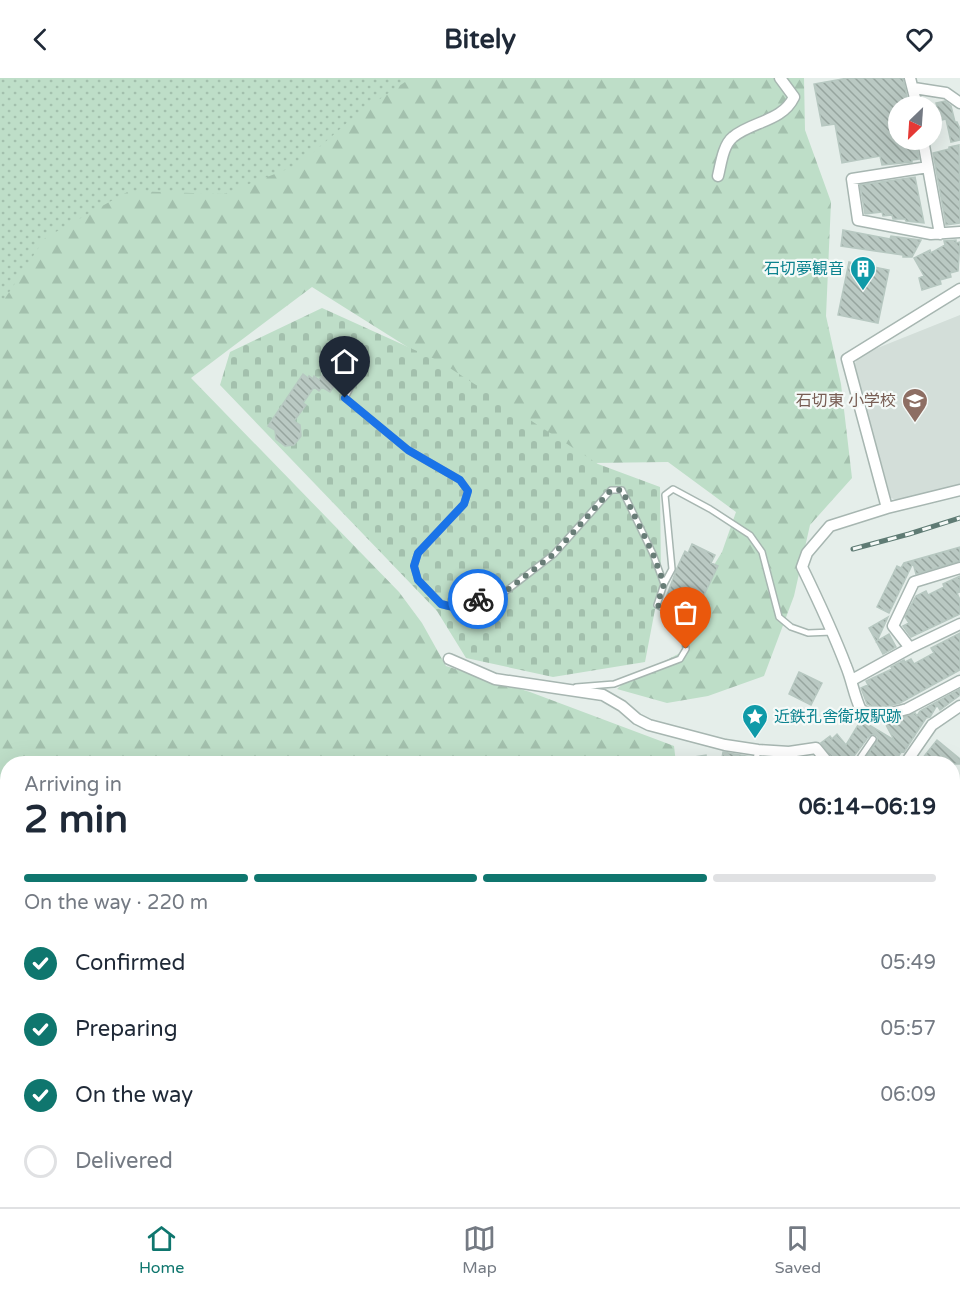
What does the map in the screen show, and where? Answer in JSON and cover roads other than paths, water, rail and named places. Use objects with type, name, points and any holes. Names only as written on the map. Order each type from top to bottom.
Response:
[{"type":"street","points":[[718,176],[731,138],[769,120],[790,106],[794,97],[780,78]]},
{"type":"street","points":[[912,83],[946,93],[960,103]]},
{"type":"street","points":[[925,150],[940,234]]},
{"type":"street","points":[[928,167],[852,178],[858,220],[931,234],[960,232]]},
{"type":"street","points":[[887,508],[847,360],[960,289]]},
{"type":"street","points":[[960,489],[830,526],[807,553],[802,567],[833,632],[861,710],[877,717],[907,709],[960,681]]},
{"type":"street","points":[[910,648],[893,626],[914,582],[960,568]]},
{"type":"street","points":[[852,680],[960,624]]},
{"type":"street","points":[[449,659],[495,679],[603,695],[622,706],[637,719],[655,727],[725,745],[758,750],[789,752],[816,748],[822,756]]},
{"type":"street","points":[[911,756],[932,725],[960,705]]},
{"type":"lane","points":[[356,376],[345,398],[408,450],[460,480],[468,491],[464,504],[418,553],[414,566],[418,580],[441,604],[453,607],[506,591],[554,554],[611,490],[622,490],[653,554],[664,584]]},
{"type":"lane","points":[[697,619],[690,622],[657,605],[672,569],[665,495],[673,489],[710,509],[750,535],[762,552],[779,617],[791,627],[808,633],[833,632]]},
{"type":"lane","points":[[548,686],[614,684],[680,660],[686,649],[682,618]]},
{"type":"lane","points":[[861,756],[873,739]]},
{"type":"lane","points":[[757,756],[758,750]]},
{"type":"railway","points":[[853,549],[960,518]]},
{"type":"place","name":"石切夢観音","points":[[863,292]]},
{"type":"place","name":"石切東 小学校","points":[[915,424]]},
{"type":"place","name":"近鉄孔舎衛坂駅跡","points":[[755,740]]}]
